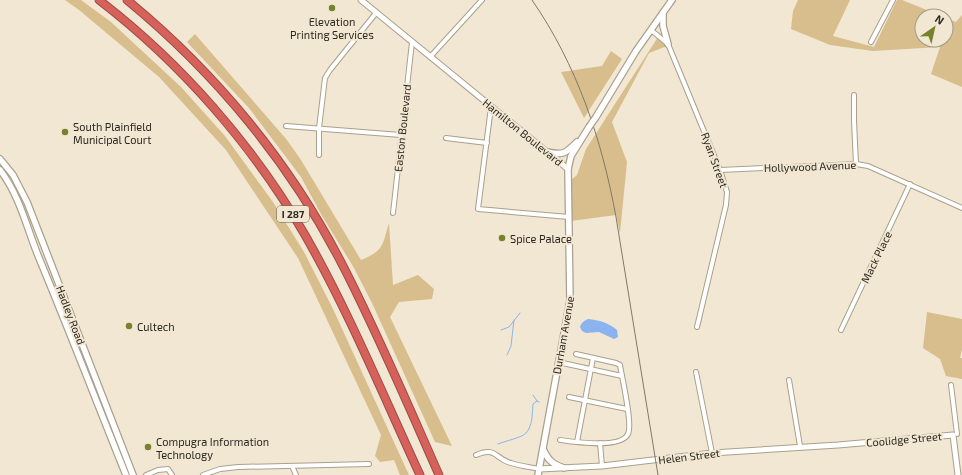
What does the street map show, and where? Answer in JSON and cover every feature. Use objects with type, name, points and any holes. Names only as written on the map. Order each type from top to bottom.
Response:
[{"type":"highway","name":"I 287","points":[[98,0],[152,45],[191,83],[243,143],[278,191],[329,278],[420,475]]},
{"type":"highway","name":"I 287","points":[[127,0],[170,37],[225,94],[273,153],[296,186],[324,231],[343,266],[439,475]]},
{"type":"main road","name":"Hamilton Boulevard","points":[[568,169],[571,156],[583,136],[636,51],[672,0]]},
{"type":"main road","points":[[663,13],[663,26],[668,44]]},
{"type":"main road","points":[[547,152],[557,155],[563,154],[569,151],[583,136]]},
{"type":"main road","name":"Hadley Road","points":[[0,159],[13,175],[27,202],[133,475]]},
{"type":"main road","name":"Durham Avenue","points":[[539,472],[542,448],[570,301],[568,169]]},
{"type":"main road","name":"Hadley Road","points":[[0,170],[20,204],[34,246],[126,475]]},
{"type":"main road","points":[[20,204],[27,202]]},
{"type":"main road","points":[[542,448],[549,460],[555,465],[564,468]]},
{"type":"street","name":"Hamilton Boulevard","points":[[361,0],[568,169]]},
{"type":"street","points":[[430,57],[482,0]]},
{"type":"street","points":[[871,42],[893,0]]},
{"type":"street","points":[[319,155],[319,128],[326,78],[330,70],[376,13]]},
{"type":"street","name":"Ryan Street","points":[[651,30],[668,44],[720,170],[727,192],[726,205],[697,327]]},
{"type":"street","name":"Easton Boulevard","points":[[393,213],[412,42]]},
{"type":"street","points":[[854,95],[856,164]]},
{"type":"street","points":[[491,107],[478,209],[569,218]]},
{"type":"street","points":[[286,126],[401,135]]},
{"type":"street","points":[[446,138],[487,143]]},
{"type":"street","name":"Hollywood Avenue","points":[[720,170],[856,164],[868,166],[962,208]]},
{"type":"street","name":"Mack Place","points":[[841,330],[910,184]]},
{"type":"street","points":[[560,440],[576,442],[620,442],[628,434],[630,423],[620,364],[576,354]]},
{"type":"street","points":[[576,442],[593,358]]},
{"type":"street","points":[[558,362],[622,376]]},
{"type":"street","points":[[696,372],[712,453]]},
{"type":"street","points":[[789,380],[800,446]]},
{"type":"street","points":[[951,385],[957,434]]},
{"type":"street","points":[[568,396],[627,409]]},
{"type":"street","name":"Coolidge Street","points":[[838,445],[957,434],[958,475]]},
{"type":"street","points":[[600,442],[602,466]]},
{"type":"street","name":"Helen Street","points":[[539,472],[564,468],[602,466],[712,453],[800,446],[838,445]]},
{"type":"street","points":[[476,455],[483,452],[492,452],[497,454],[505,462],[539,472]]},
{"type":"street","points":[[203,475],[220,469],[238,466],[369,464]]},
{"type":"street","points":[[292,466],[296,475]]},
{"type":"street","points":[[146,475],[158,470],[168,469],[172,475]]},
{"type":"shaded area","points":[[65,0],[81,0],[111,22],[181,87],[225,136],[273,202],[304,252],[333,309],[409,475],[400,475],[394,460],[380,462],[375,456],[381,435],[298,258],[226,150],[159,77]]},
{"type":"shaded area","points":[[798,0],[850,0],[833,36],[874,47],[897,0],[902,0],[922,8],[914,8],[914,48],[923,48],[873,51],[830,45],[791,29],[793,11]]},
{"type":"shaded area","points":[[962,15],[962,87],[931,74],[940,48],[954,48],[954,21],[956,22]]},
{"type":"shaded area","points":[[195,34],[287,140],[301,160],[361,260],[379,250],[389,223],[393,285],[418,275],[434,289],[432,299],[399,302],[390,317],[452,446],[435,442],[372,303],[354,268],[321,214],[301,177],[249,108],[187,42]]},
{"type":"shaded area","points":[[658,37],[667,46],[649,53],[612,122],[627,162],[620,233],[616,215],[571,221],[571,180],[577,175],[586,149]]},
{"type":"shaded area","points":[[611,51],[622,59],[584,118],[561,72],[602,66]]},
{"type":"shaded area","points":[[927,312],[962,319],[962,349],[960,358],[962,358],[962,379],[946,376],[940,359],[923,348]]},
{"type":"water","points":[[588,319],[611,325],[617,330],[618,337],[614,339],[599,332],[586,333],[582,331],[580,327],[581,325]]},
{"type":"waterway","points":[[501,330],[509,327],[520,313]]},
{"type":"waterway","points":[[507,355],[511,346],[514,320]]},
{"type":"waterway","points":[[533,395],[539,402]]},
{"type":"waterway","points":[[498,444],[524,435],[527,432],[531,424],[533,404],[537,401]]},
{"type":"railway","points":[[532,0],[562,50],[575,77],[586,104],[603,160],[616,217],[658,475]]},
{"type":"place","name":"Elevation Printing Services","points":[[332,8]]},
{"type":"place","name":"South Plainfield Municipal Court","points":[[65,132]]},
{"type":"place","name":"Spice Palace","points":[[502,238]]},
{"type":"place","name":"Cultech","points":[[129,326]]},
{"type":"place","name":"Compugra Information Technology","points":[[148,447]]}]
